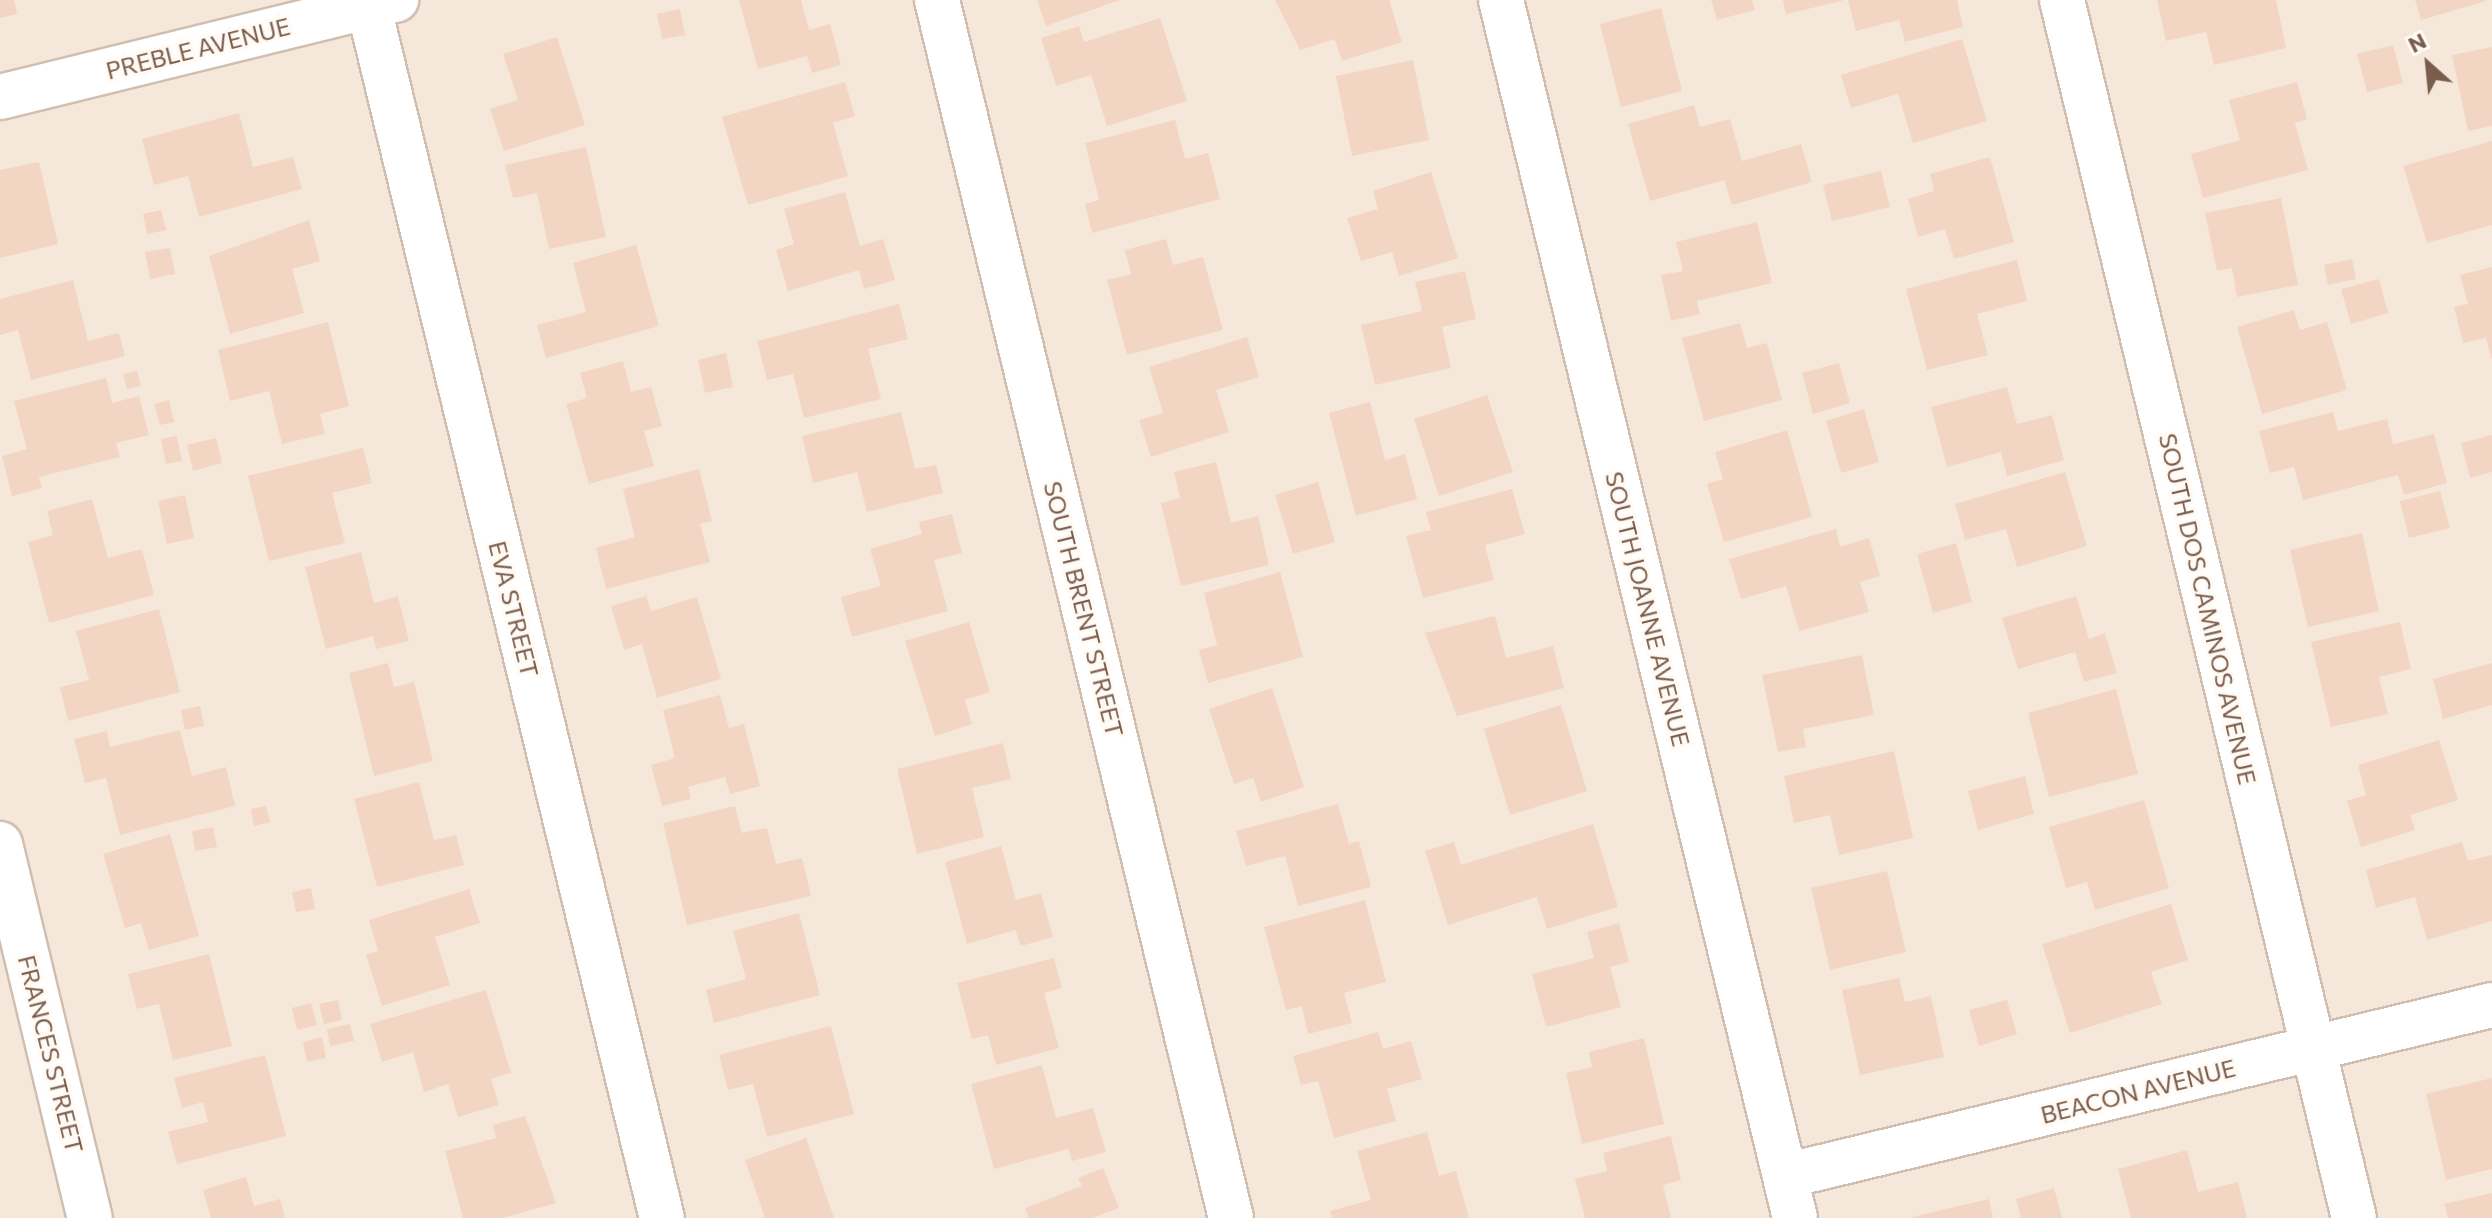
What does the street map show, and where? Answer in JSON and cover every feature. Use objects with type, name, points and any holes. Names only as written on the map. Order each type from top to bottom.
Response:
[{"type":"street","name":"SOUTH BRENT STREET","points":[[937,0],[1231,1218]]},
{"type":"street","name":"SOUTH JOANNE AVENUE","points":[[1501,0],[1795,1218]]},
{"type":"street","name":"SOUTH DOS CAMINOS AVENUE","points":[[2062,0],[2354,1218]]},
{"type":"street","name":"PREBLE AVENUE","points":[[0,97],[377,2]]},
{"type":"street","name":"EVA STREET","points":[[377,2],[662,1218]]},
{"type":"street","name":"FRANCES STREET","points":[[0,844],[90,1218]]},
{"type":"street","name":"BEACON AVENUE","points":[[1785,1176],[2492,1005]]},
{"type":"shaded area","points":[[0,0],[2492,0],[2492,1218],[0,1218]]},
{"type":"building","points":[[0,0],[14,0],[17,14],[0,18]]},
{"type":"building","points":[[739,0],[801,0],[809,30],[830,24],[841,65],[812,73],[807,56],[758,69]]},
{"type":"building","points":[[1037,0],[1120,0],[1046,26]]},
{"type":"building","points":[[1275,0],[1389,0],[1402,42],[1342,61],[1335,39],[1300,50]]},
{"type":"building","points":[[1711,0],[1752,0],[1755,10],[1717,20]]},
{"type":"building","points":[[1783,0],[1842,0],[1842,1],[1786,14]]},
{"type":"building","points":[[1848,0],[1957,0],[1963,27],[1905,42],[1899,20],[1856,31]]},
{"type":"building","points":[[2157,0],[2276,0],[2286,48],[2214,65],[2206,32],[2166,41]]},
{"type":"building","points":[[2415,0],[2485,0],[2486,1],[2421,20]]},
{"type":"building","points":[[1661,8],[1682,91],[1621,107],[1600,24]]},
{"type":"building","points":[[680,9],[685,35],[662,39],[657,14]]},
{"type":"building","points":[[1160,18],[1187,101],[1107,126],[1091,75],[1056,86],[1041,38],[1079,26],[1084,42]]},
{"type":"building","points":[[557,37],[585,125],[504,151],[490,109],[518,100],[503,54]]},
{"type":"building","points":[[1962,39],[1987,121],[1913,143],[1898,94],[1851,108],[1841,75]]},
{"type":"building","points":[[2393,45],[2403,83],[2367,92],[2357,54]]},
{"type":"building","points":[[2492,47],[2492,126],[2468,131],[2452,55]]},
{"type":"building","points":[[1413,60],[1429,140],[1352,156],[1336,76]]},
{"type":"building","points":[[845,82],[855,116],[833,123],[848,176],[748,205],[722,117]]},
{"type":"building","points":[[2297,82],[2307,119],[2295,123],[2308,170],[2203,198],[2191,154],[2240,140],[2229,100]]},
{"type":"building","points":[[1694,105],[1700,127],[1730,119],[1742,161],[1801,144],[1812,182],[1732,205],[1724,180],[1650,201],[1628,124]]},
{"type":"building","points":[[239,113],[253,167],[293,157],[302,189],[199,217],[188,176],[154,185],[142,139]]},
{"type":"building","points":[[1175,120],[1185,159],[1208,153],[1220,199],[1092,233],[1085,204],[1099,200],[1085,143]]},
{"type":"building","points":[[2492,141],[2492,225],[2427,243],[2403,166]]},
{"type":"building","points":[[586,147],[606,237],[549,249],[537,193],[513,198],[505,165]]},
{"type":"building","points":[[1990,157],[2014,242],[1954,259],[1945,229],[1918,237],[1908,199],[1934,191],[1930,174]]},
{"type":"building","points":[[39,162],[58,244],[0,258],[0,170]]},
{"type":"building","points":[[1881,171],[1890,207],[1832,221],[1823,185]]},
{"type":"building","points":[[1431,172],[1458,258],[1399,276],[1392,252],[1361,261],[1347,218],[1378,209],[1373,191]]},
{"type":"building","points":[[845,192],[860,246],[883,239],[895,280],[864,289],[859,270],[788,291],[776,250],[794,244],[784,209]]},
{"type":"building","points":[[2281,198],[2298,285],[2237,297],[2232,268],[2217,271],[2205,213]]},
{"type":"building","points":[[161,210],[166,230],[147,234],[143,214]]},
{"type":"building","points":[[309,220],[320,261],[292,269],[304,313],[230,334],[209,256]]},
{"type":"building","points":[[1757,222],[1772,283],[1697,301],[1700,314],[1671,321],[1661,275],[1683,271],[1676,242]]},
{"type":"building","points":[[1166,239],[1173,265],[1203,257],[1223,330],[1127,355],[1107,280],[1131,274],[1125,250]]},
{"type":"building","points":[[636,245],[659,326],[546,358],[537,325],[586,312],[573,263]]},
{"type":"building","points":[[170,248],[175,274],[150,279],[145,252]]},
{"type":"building","points":[[2352,259],[2356,279],[2328,285],[2324,265]]},
{"type":"building","points":[[2017,260],[2027,301],[1977,314],[1988,355],[1927,370],[1906,289]]},
{"type":"building","points":[[2492,267],[2491,358],[2486,338],[2463,343],[2454,307],[2468,304],[2460,275]]},
{"type":"building","points":[[1465,271],[1476,319],[1442,327],[1451,368],[1375,385],[1361,325],[1422,311],[1415,282]]},
{"type":"building","points":[[2379,279],[2388,313],[2351,324],[2341,289]]},
{"type":"building","points":[[73,280],[88,341],[119,333],[125,356],[31,380],[18,330],[0,335],[0,299]]},
{"type":"building","points":[[899,304],[908,339],[868,349],[881,399],[804,418],[793,374],[767,380],[757,341]]},
{"type":"building","points":[[2294,310],[2300,330],[2327,322],[2347,390],[2262,414],[2237,327]]},
{"type":"building","points":[[328,322],[349,406],[320,414],[325,434],[282,444],[269,391],[230,401],[218,350]]},
{"type":"building","points":[[1740,323],[1747,348],[1767,343],[1782,400],[1704,421],[1682,338]]},
{"type":"building","points":[[1247,337],[1259,377],[1216,390],[1229,432],[1151,457],[1139,420],[1163,413],[1149,367]]},
{"type":"building","points":[[726,353],[733,387],[705,393],[698,360]]},
{"type":"building","points":[[623,361],[631,392],[651,387],[662,426],[644,431],[654,466],[589,484],[566,404],[587,398],[580,373]]},
{"type":"building","points":[[1839,363],[1850,403],[1813,414],[1802,373]]},
{"type":"building","points":[[137,371],[141,386],[127,389],[123,374]]},
{"type":"building","points":[[106,378],[112,403],[139,396],[149,435],[116,443],[120,457],[39,477],[42,488],[12,496],[2,456],[27,449],[14,401]]},
{"type":"building","points":[[2007,387],[2017,424],[2052,415],[2064,460],[2007,476],[2001,452],[1947,467],[1931,407]]},
{"type":"building","points":[[1487,395],[1513,472],[1439,496],[1414,419]]},
{"type":"building","points":[[169,400],[174,422],[160,425],[154,404]]},
{"type":"building","points":[[1370,402],[1385,460],[1405,454],[1417,499],[1356,516],[1329,413]]},
{"type":"building","points":[[1864,409],[1879,462],[1841,473],[1826,421]]},
{"type":"building","points":[[901,412],[915,469],[936,465],[943,493],[867,512],[857,472],[813,483],[802,436]]},
{"type":"building","points":[[2333,412],[2338,431],[2387,419],[2393,444],[2434,434],[2447,483],[2404,495],[2398,475],[2303,500],[2294,467],[2270,473],[2259,431]]},
{"type":"building","points":[[1787,430],[1812,517],[1724,542],[1707,484],[1723,479],[1715,452]]},
{"type":"building","points":[[2492,435],[2492,472],[2470,478],[2461,443]]},
{"type":"building","points":[[177,436],[182,461],[166,464],[161,439]]},
{"type":"building","points":[[216,438],[222,463],[193,471],[187,445]]},
{"type":"building","points":[[363,448],[372,483],[332,493],[345,543],[269,561],[248,476]]},
{"type":"building","points":[[1216,462],[1231,523],[1258,516],[1269,565],[1181,586],[1161,503],[1180,498],[1174,472]]},
{"type":"building","points":[[699,469],[712,521],[700,524],[710,562],[606,589],[596,548],[635,537],[623,489]]},
{"type":"building","points":[[2065,472],[2087,546],[2017,567],[2006,529],[1965,540],[1955,504]]},
{"type":"building","points":[[1318,482],[1335,542],[1293,554],[1275,495]]},
{"type":"building","points":[[1512,489],[1525,534],[1485,545],[1494,580],[1423,598],[1406,536],[1431,530],[1426,512]]},
{"type":"building","points":[[2440,491],[2450,528],[2409,538],[2400,501]]},
{"type":"building","points":[[185,495],[194,538],[167,544],[158,501]]},
{"type":"building","points":[[92,499],[108,558],[142,549],[154,595],[49,623],[28,542],[53,535],[47,511]]},
{"type":"building","points":[[952,514],[962,553],[934,560],[948,611],[852,637],[841,597],[881,586],[870,549],[922,534],[919,522]]},
{"type":"building","points":[[1836,529],[1840,547],[1869,538],[1880,576],[1860,582],[1869,612],[1799,631],[1786,586],[1741,599],[1729,559]]},
{"type":"building","points":[[2362,533],[2379,611],[2308,627],[2290,550]]},
{"type":"building","points":[[1956,543],[1972,602],[1933,613],[1917,554]]},
{"type":"building","points":[[361,552],[374,603],[398,596],[409,641],[376,649],[373,636],[326,649],[305,567]]},
{"type":"building","points":[[1280,572],[1303,657],[1208,683],[1199,650],[1217,645],[1204,593]]},
{"type":"building","points":[[646,596],[651,611],[697,597],[721,679],[657,698],[642,644],[624,650],[611,606]]},
{"type":"building","points":[[2076,596],[2089,639],[2105,633],[2117,673],[2084,682],[2075,652],[2018,669],[2002,618]]},
{"type":"building","points":[[159,609],[180,692],[68,721],[60,687],[89,680],[76,631]]},
{"type":"building","points":[[1495,616],[1506,658],[1553,646],[1564,688],[1457,716],[1425,633]]},
{"type":"building","points":[[969,622],[990,692],[965,700],[972,724],[935,736],[905,641]]},
{"type":"building","points":[[2400,622],[2411,669],[2379,677],[2388,714],[2331,727],[2311,642]]},
{"type":"building","points":[[1862,655],[1874,715],[1803,729],[1806,747],[1778,752],[1762,675]]},
{"type":"building","points":[[388,663],[394,687],[414,682],[433,761],[374,776],[349,673]]},
{"type":"building","points":[[2492,663],[2492,705],[2443,719],[2433,679]]},
{"type":"building","points":[[1272,688],[1304,787],[1261,802],[1253,778],[1234,784],[1209,709]]},
{"type":"building","points":[[2116,689],[2138,774],[2049,797],[2028,713]]},
{"type":"building","points":[[720,695],[729,728],[744,724],[760,786],[730,794],[725,777],[688,787],[691,799],[662,806],[651,765],[675,758],[663,710]]},
{"type":"building","points":[[1561,705],[1587,791],[1510,815],[1484,729]]},
{"type":"building","points":[[200,706],[204,726],[185,730],[181,710]]},
{"type":"building","points":[[180,730],[192,776],[226,767],[235,806],[120,835],[106,778],[85,783],[74,739],[107,731],[110,747]]},
{"type":"building","points":[[2439,740],[2458,800],[2410,815],[2415,830],[2361,847],[2347,801],[2366,795],[2358,765]]},
{"type":"building","points":[[1003,743],[1011,779],[972,788],[984,837],[917,854],[897,769]]},
{"type":"building","points":[[1894,751],[1913,838],[1839,855],[1830,815],[1794,823],[1784,776]]},
{"type":"building","points":[[2025,776],[2034,814],[1978,830],[1968,791]]},
{"type":"building","points":[[419,782],[434,840],[456,835],[464,865],[377,887],[354,799]]},
{"type":"building","points":[[2144,800],[2169,888],[2095,910],[2087,882],[2066,888],[2049,827]]},
{"type":"building","points":[[1338,804],[1349,844],[1359,841],[1371,887],[1298,906],[1285,856],[1246,866],[1236,831]]},
{"type":"building","points":[[266,806],[270,822],[254,826],[251,809]]},
{"type":"building","points":[[735,806],[742,833],[767,828],[776,864],[802,858],[811,896],[687,925],[663,823]]},
{"type":"building","points":[[1593,824],[1618,907],[1547,929],[1537,897],[1448,925],[1425,851],[1454,842],[1461,865]]},
{"type":"building","points":[[213,827],[217,847],[195,851],[192,831]]},
{"type":"building","points":[[170,834],[199,936],[149,950],[141,923],[125,928],[103,854]]},
{"type":"building","points":[[2462,842],[2468,861],[2492,855],[2492,921],[2427,940],[2415,897],[2376,908],[2366,870]]},
{"type":"building","points":[[1001,846],[1016,900],[1041,893],[1053,937],[1021,946],[1015,930],[967,944],[945,862]]},
{"type":"building","points":[[1887,871],[1906,952],[1830,970],[1811,888]]},
{"type":"building","points":[[311,888],[315,909],[296,912],[292,892]]},
{"type":"building","points":[[469,889],[480,923],[435,937],[450,985],[382,1006],[366,955],[378,951],[369,920]]},
{"type":"building","points":[[1365,900],[1386,982],[1344,993],[1352,1023],[1308,1034],[1302,1006],[1286,1010],[1264,927]]},
{"type":"building","points":[[2171,904],[2188,960],[2151,972],[2162,1004],[2070,1033],[2042,944]]},
{"type":"building","points":[[799,913],[820,995],[714,1023],[706,990],[746,979],[733,931]]},
{"type":"building","points":[[1619,923],[1629,962],[1610,967],[1621,1007],[1546,1027],[1532,974],[1594,958],[1587,932]]},
{"type":"building","points":[[209,954],[232,1046],[173,1060],[159,1004],[137,1009],[128,974]]},
{"type":"building","points":[[1054,958],[1062,988],[1044,993],[1059,1048],[996,1065],[988,1035],[972,1039],[957,983]]},
{"type":"building","points":[[1899,978],[1905,1002],[1931,996],[1944,1057],[1860,1075],[1842,990]]},
{"type":"building","points":[[486,990],[511,1073],[491,1079],[499,1105],[458,1117],[448,1084],[424,1092],[413,1052],[382,1062],[370,1024]]},
{"type":"building","points":[[338,1000],[342,1020],[324,1024],[319,1004]]},
{"type":"building","points":[[2007,1000],[2017,1034],[1979,1046],[1969,1010]]},
{"type":"building","points":[[311,1003],[317,1025],[297,1030],[292,1008]]},
{"type":"building","points":[[350,1024],[354,1041],[330,1046],[327,1029]]},
{"type":"building","points":[[831,1026],[854,1114],[767,1137],[753,1084],[728,1090],[719,1055]]},
{"type":"building","points":[[1378,1032],[1383,1049],[1411,1041],[1422,1079],[1387,1089],[1396,1121],[1334,1138],[1318,1081],[1301,1085],[1293,1056]]},
{"type":"building","points":[[322,1037],[326,1058],[307,1062],[303,1042]]},
{"type":"building","points":[[1644,1038],[1664,1124],[1582,1144],[1566,1073],[1592,1067],[1589,1052]]},
{"type":"building","points":[[265,1055],[286,1136],[177,1164],[168,1132],[208,1122],[203,1102],[182,1108],[174,1078]]},
{"type":"building","points":[[1042,1065],[1056,1118],[1093,1108],[1106,1152],[1072,1161],[1068,1149],[994,1169],[971,1084]]},
{"type":"building","points":[[2492,1078],[2492,1169],[2446,1180],[2426,1094]]},
{"type":"building","points":[[525,1116],[556,1203],[503,1218],[463,1218],[445,1151],[496,1138],[493,1125]]},
{"type":"building","points":[[1427,1132],[1439,1176],[1456,1171],[1469,1218],[1332,1218],[1330,1211],[1371,1200],[1357,1151]]},
{"type":"building","points":[[1671,1136],[1681,1180],[1663,1185],[1671,1218],[1585,1218],[1575,1179],[1607,1171],[1603,1153]]},
{"type":"building","points":[[806,1138],[834,1218],[765,1218],[745,1160]]},
{"type":"building","points":[[2187,1150],[2198,1192],[2238,1182],[2247,1218],[2131,1218],[2118,1169]]},
{"type":"building","points":[[1103,1168],[1119,1208],[1092,1218],[1029,1218],[1025,1208],[1082,1186],[1078,1178]]},
{"type":"building","points":[[246,1177],[254,1206],[280,1199],[285,1218],[211,1218],[203,1190]]},
{"type":"building","points":[[2054,1188],[2062,1218],[2021,1218],[2016,1199]]},
{"type":"building","points":[[2492,1193],[2492,1218],[2448,1218],[2444,1204]]},
{"type":"building","points":[[1989,1199],[1993,1218],[1912,1218],[1912,1217]]}]
